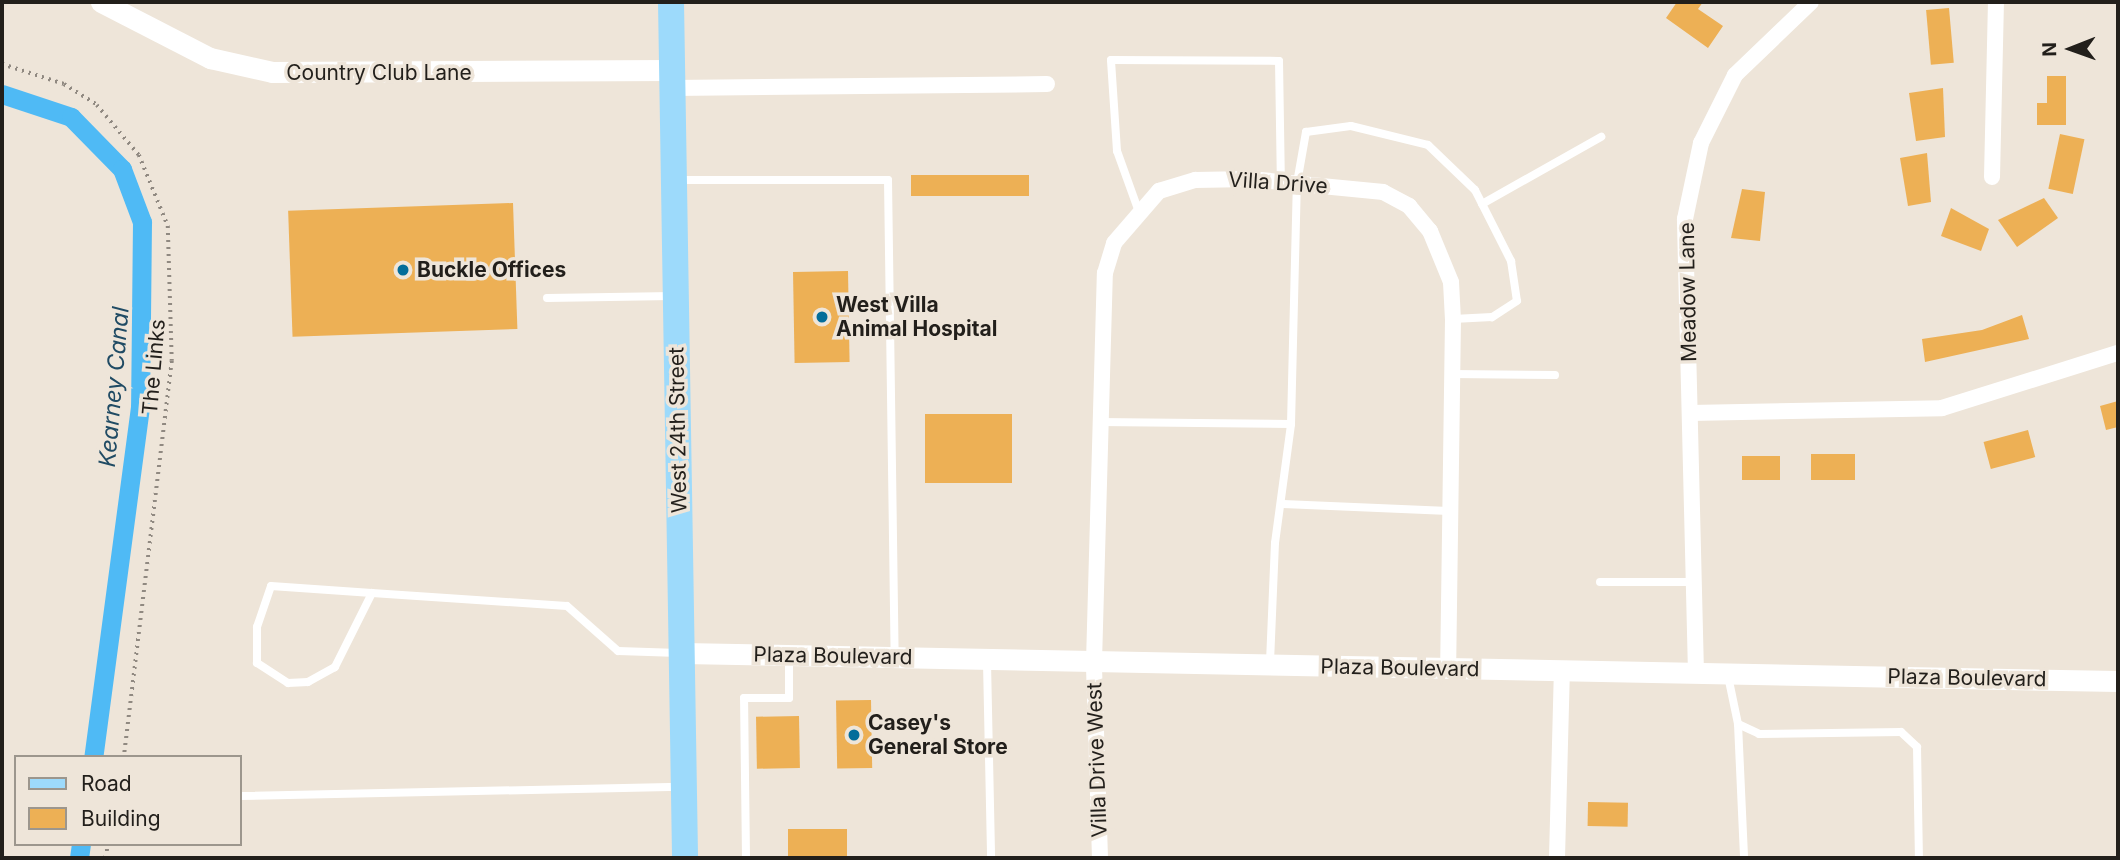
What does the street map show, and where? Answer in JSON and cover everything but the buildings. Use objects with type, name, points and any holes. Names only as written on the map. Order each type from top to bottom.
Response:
[{"type":"main road","name":"West 24th Street","points":[[671,2],[685,858]]},
{"type":"street","name":"Country Club Lane","points":[[101,2],[210,58],[272,72],[673,79]]},
{"type":"street","points":[[1992,177],[1996,2]]},
{"type":"street","name":"Meadow Lane","points":[[1696,673],[1685,219],[1701,143],[1735,75],[1804,3]]},
{"type":"street","points":[[673,79],[1047,84]]},
{"type":"street","name":"Villa Drive","points":[[1094,662],[1105,273],[1114,243],[1159,191],[1195,180],[1289,182],[1383,192],[1409,206],[1430,231],[1451,282],[1454,319],[1448,669]]},
{"type":"street","points":[[1690,413],[1942,408],[2118,353]]},
{"type":"street","name":"Plaza Boulevard","points":[[682,653],[2118,681]]},
{"type":"street","name":"Villa Drive West","points":[[1094,662],[1100,858]]},
{"type":"street","points":[[1557,858],[1562,671]]},
{"type":"lane","points":[[1139,212],[1118,151],[1111,60],[1279,61],[1289,182],[1291,424],[1270,665]]},
{"type":"lane","points":[[1289,182],[1306,132],[1351,126],[1428,145],[1482,204],[1511,261],[1517,301],[1492,317],[1454,319]]},
{"type":"lane","points":[[1482,204],[1601,137]]},
{"type":"lane","points":[[674,180],[888,180],[895,657]]},
{"type":"lane","points":[[547,298],[676,296]]},
{"type":"lane","points":[[1451,374],[1555,375]]},
{"type":"lane","points":[[1099,422],[1291,424]]},
{"type":"lane","points":[[1283,504],[1450,511]]},
{"type":"lane","points":[[1600,582],[1694,582]]},
{"type":"lane","points":[[372,593],[335,667],[308,682],[288,682],[257,663],[257,627],[271,586],[567,606],[618,651],[682,653]]},
{"type":"lane","points":[[746,858],[744,698],[789,698],[789,656]]},
{"type":"lane","points":[[987,660],[991,858]]},
{"type":"lane","points":[[1727,673],[1738,724],[1744,858]]},
{"type":"lane","points":[[1738,724],[1759,734],[1901,732],[1917,747],[1919,858]]},
{"type":"lane","points":[[242,796],[684,787]]},
{"type":"path","name":"The Links","points":[[2,64],[64,84],[97,105],[139,155],[169,226],[172,361],[124,755]]},
{"type":"waterway","name":"Kearney Canal","points":[[2,94],[71,117],[122,169],[142,222],[140,407],[93,755]]},
{"type":"waterway","name":"Kearney Canal","points":[[79,858],[81,846]]},
{"type":"place","name":"Buckle Offices","points":[[403,270]]},
{"type":"place","name":"West Villa Animal Hospital","points":[[822,317]]},
{"type":"place","name":"Casey's General Store","points":[[854,735]]}]
